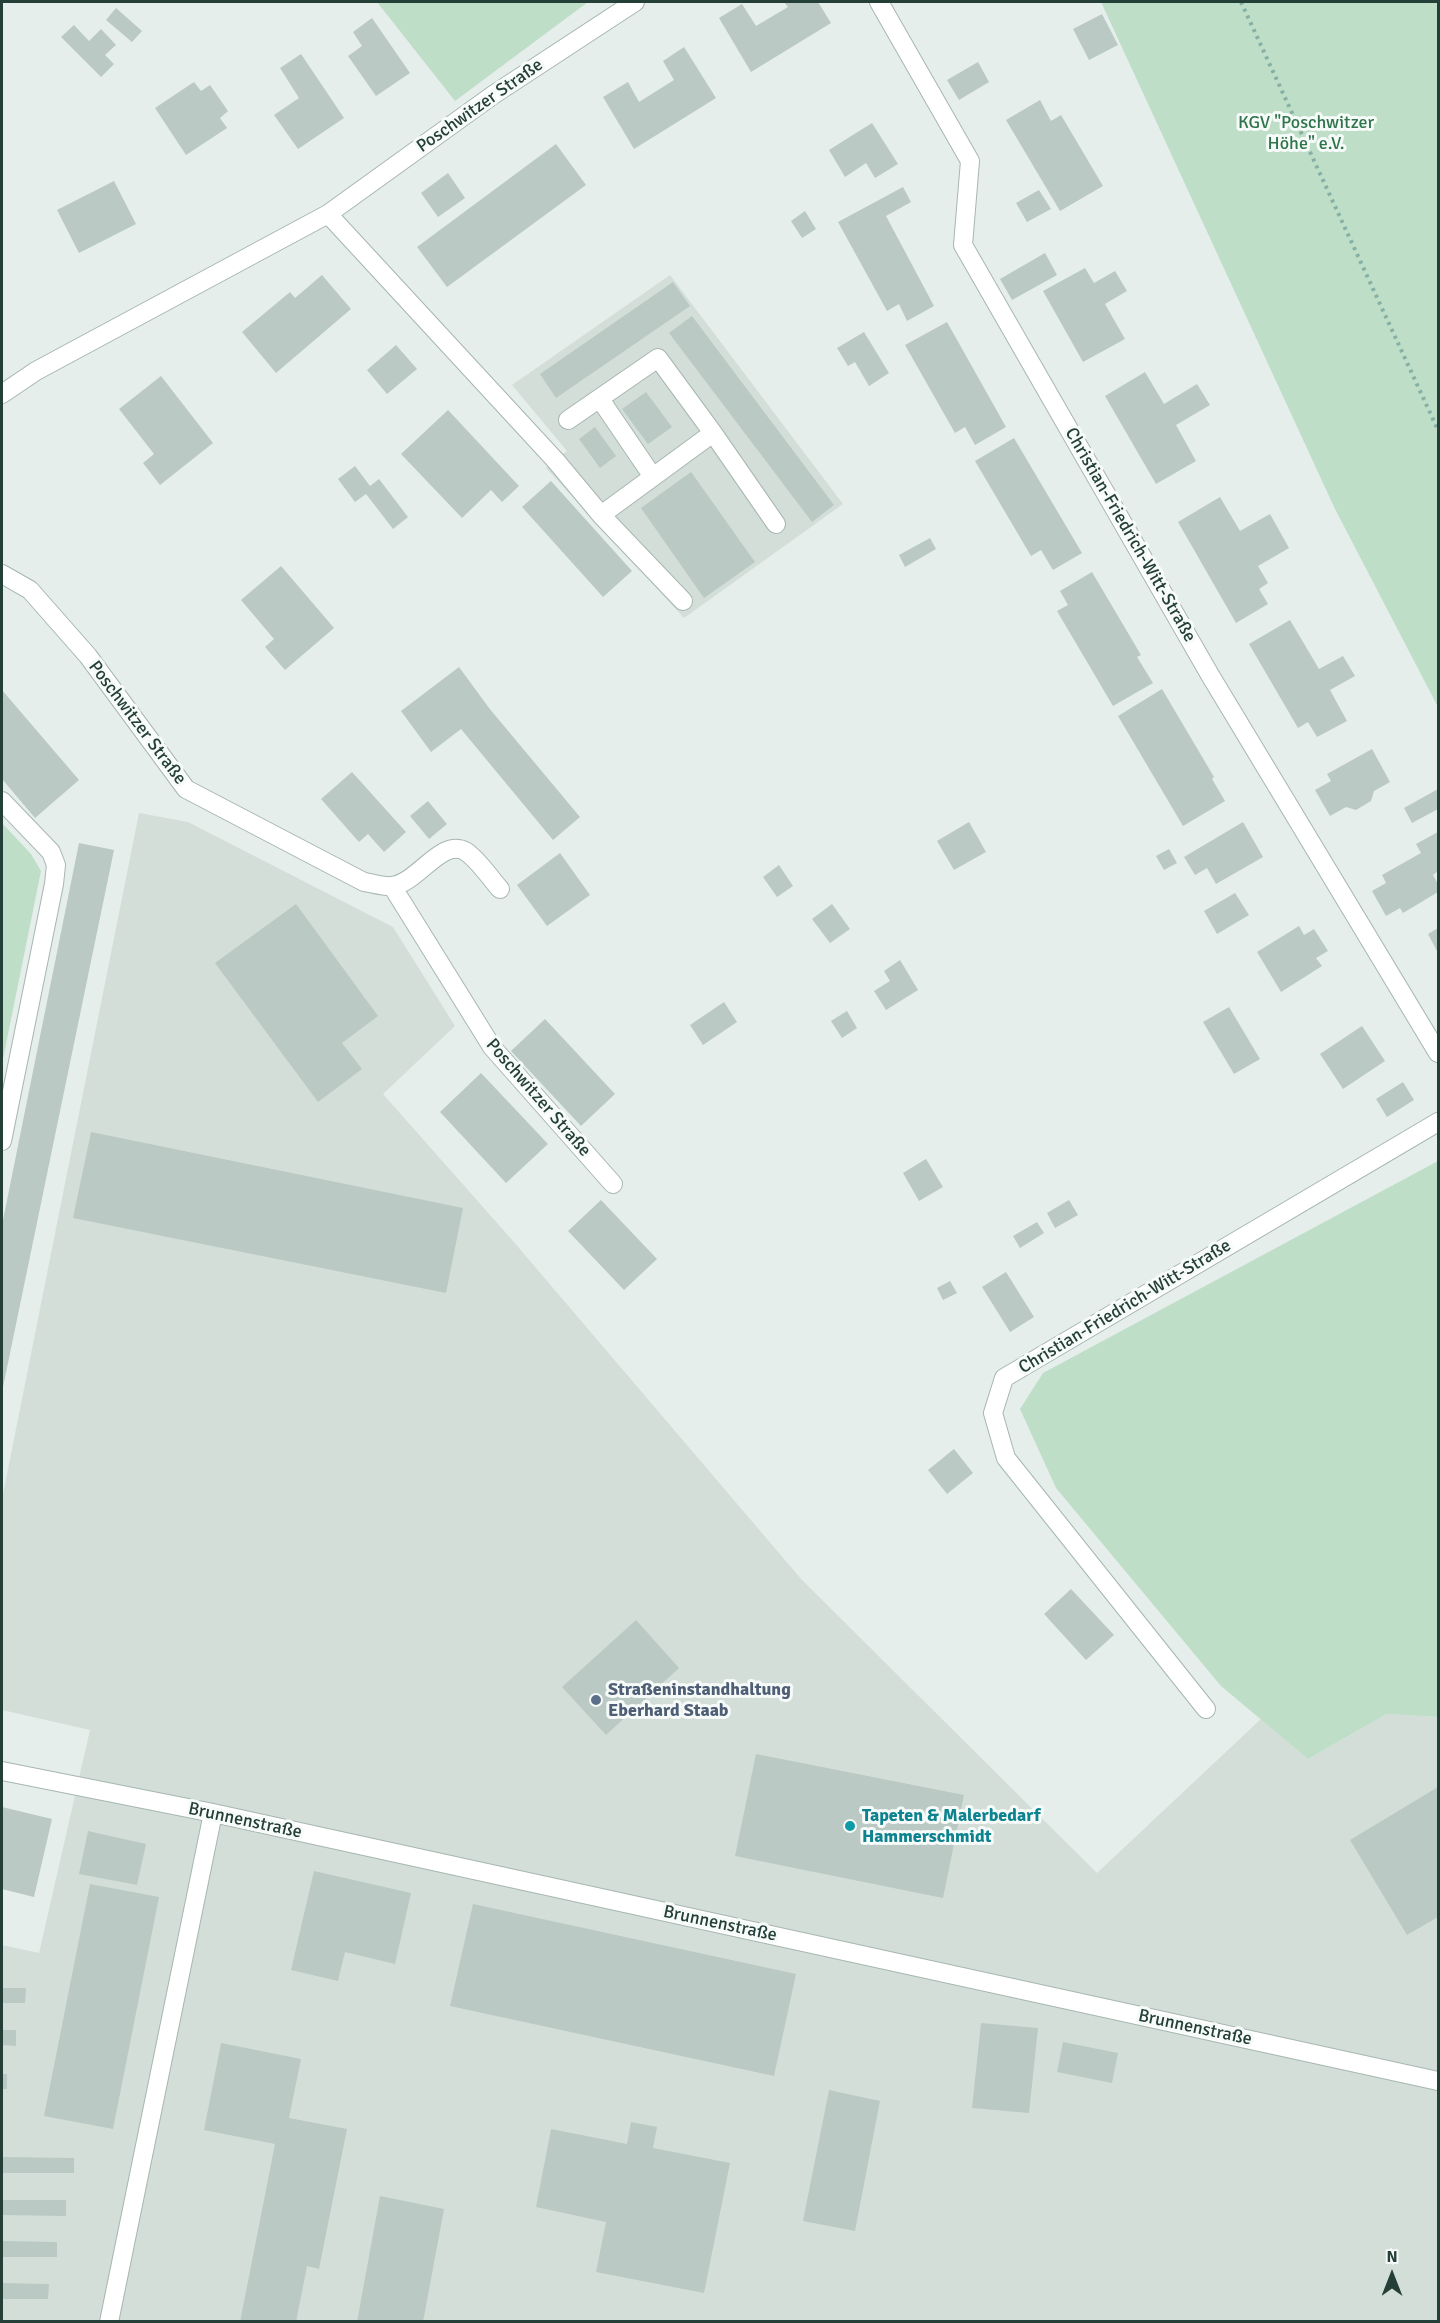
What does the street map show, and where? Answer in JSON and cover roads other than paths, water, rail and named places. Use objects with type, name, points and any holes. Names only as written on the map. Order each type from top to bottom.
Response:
[{"type":"street","name":"Poschwitzer Straße","points":[[2,394],[36,371],[328,214],[493,95],[635,2]]},
{"type":"street","name":"Christian-Friedrich-Witt-Straße","points":[[879,2],[970,161],[963,245],[1210,675],[1438,1053]]},
{"type":"street","points":[[328,214],[682,601]]},
{"type":"street","points":[[568,420],[658,358],[776,524]]},
{"type":"street","points":[[600,399],[653,477]]},
{"type":"street","points":[[602,515],[713,433]]},
{"type":"street","name":"Poschwitzer Straße","points":[[2,574],[30,590],[88,656],[186,789],[364,882],[392,886],[492,1047],[613,1184]]},
{"type":"street","points":[[2,801],[51,852],[56,865],[2,1142]]},
{"type":"street","points":[[392,886],[414,876],[445,850],[457,848],[467,852],[500,890]]},
{"type":"street","name":"Christian-Friedrich-Witt-Straße","points":[[1206,1709],[1006,1458],[993,1413],[1004,1378],[1438,1122]]},
{"type":"street","name":"Brunnenstraße","points":[[2,1771],[213,1814],[1438,2081]]},
{"type":"street","points":[[110,2322],[213,1814]]},
{"type":"place","name":"Straßeninstandhaltung Eberhard Staab","points":[[596,1700]]},
{"type":"place","name":"Tapeten & Malerbedarf Hammerschmidt","points":[[850,1826]]},
{"type":"park label","name":"KGV \"Poschwitzer Höhe\" e.V.","points":[[1306,133]]}]
